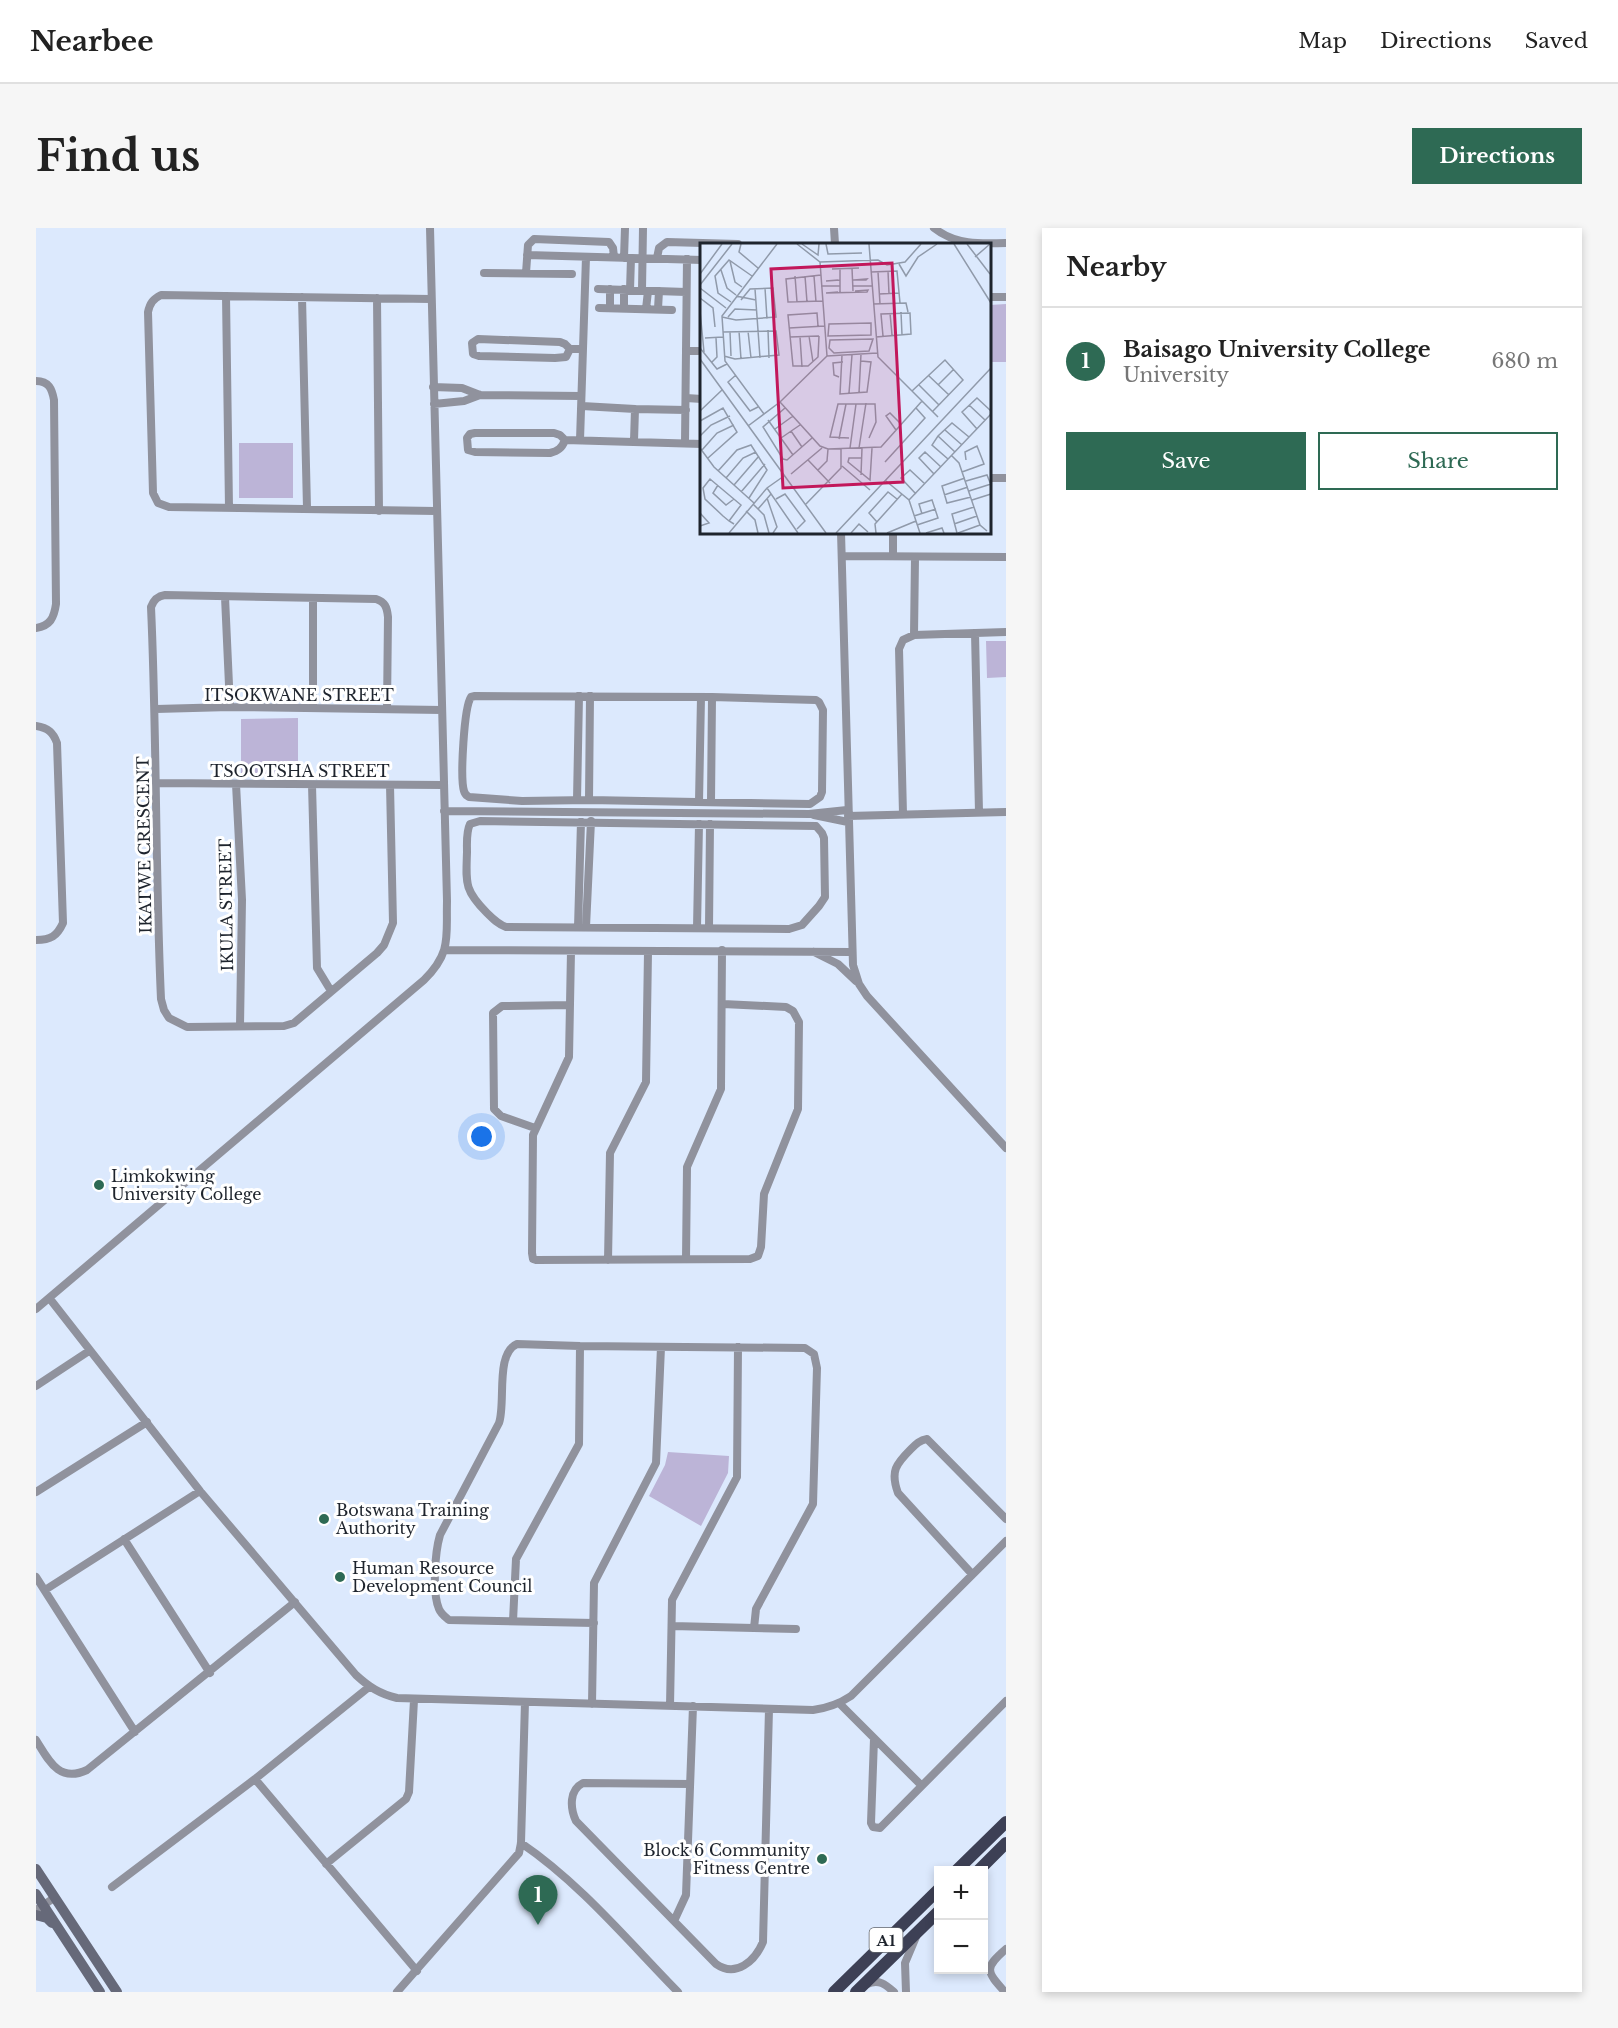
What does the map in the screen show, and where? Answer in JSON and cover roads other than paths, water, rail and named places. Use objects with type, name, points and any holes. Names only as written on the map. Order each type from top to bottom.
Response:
[{"type":"highway","points":[[961,1866],[1006,1822]]},
{"type":"highway","points":[[983,1866],[1006,1843]]},
{"type":"highway","name":"A1","points":[[834,1992],[934,1894]]},
{"type":"highway","name":"A1","points":[[860,1988],[934,1916]]},
{"type":"main road","points":[[36,1869],[117,1992]]},
{"type":"main road","points":[[36,1894],[40,1907],[57,1926],[100,1992]]},
{"type":"main road","points":[[36,1915],[47,1918],[57,1926]]},
{"type":"street","points":[[36,1309],[424,980],[446,950],[430,228]]},
{"type":"street","points":[[624,308],[627,290],[625,228]]},
{"type":"street","points":[[643,228],[646,309]]},
{"type":"street","points":[[834,228],[835,243]]},
{"type":"street","points":[[934,228],[948,238],[966,243],[1006,243]]},
{"type":"street","points":[[526,273],[528,245],[534,239],[609,242],[613,248],[614,257]]},
{"type":"street","points":[[657,258],[659,248],[667,242],[702,243]]},
{"type":"street","points":[[527,255],[700,260]]},
{"type":"street","points":[[580,440],[586,257]]},
{"type":"street","points":[[685,442],[687,259]]},
{"type":"street","points":[[484,273],[572,274]]},
{"type":"street","points":[[598,289],[686,292]]},
{"type":"street","points":[[610,290],[610,308]]},
{"type":"street","points":[[658,309],[659,291]]},
{"type":"street","points":[[431,299],[161,295],[155,298],[148,312],[155,499],[158,503],[169,507],[436,511]]},
{"type":"street","points":[[226,296],[229,508]]},
{"type":"street","points":[[302,297],[307,508]]},
{"type":"street","points":[[377,298],[379,511]]},
{"type":"street","points":[[599,308],[672,310]]},
{"type":"street","points":[[570,349],[566,357],[478,356],[471,351],[472,343],[478,339],[560,342],[570,349],[583,349]]},
{"type":"street","points":[[519,341],[519,357]]},
{"type":"street","points":[[686,351],[700,351]]},
{"type":"street","points":[[36,381],[51,388],[54,400],[56,604],[52,620],[43,627],[36,628]]},
{"type":"street","points":[[433,387],[462,388],[480,395],[581,396]]},
{"type":"street","points":[[434,404],[464,401],[480,395]]},
{"type":"street","points":[[686,398],[700,399]]},
{"type":"street","points":[[582,406],[686,410]]},
{"type":"street","points":[[634,441],[635,409]]},
{"type":"street","points":[[565,440],[563,446],[550,453],[475,452],[468,450],[466,444],[466,438],[476,433],[554,433],[565,440],[700,443]]},
{"type":"street","points":[[841,534],[851,951],[859,984]]},
{"type":"street","points":[[893,534],[893,556]]},
{"type":"street","points":[[842,556],[1006,557]]},
{"type":"street","points":[[914,636],[915,558]]},
{"type":"street","name":"IKATWE CRESCENT","points":[[387,708],[388,617],[385,605],[376,599],[165,595],[153,602],[157,901],[161,999],[169,1018],[187,1027],[289,1025],[377,952],[389,935],[393,923],[390,785]]},
{"type":"street","points":[[225,597],[230,707]]},
{"type":"street","points":[[313,598],[313,708]]},
{"type":"street","points":[[975,633],[979,812]]},
{"type":"street","points":[[903,813],[899,649],[903,640],[914,636],[1006,633]]},
{"type":"street","points":[[475,696],[579,696],[810,699],[819,702],[822,706],[823,781],[820,798],[810,804],[522,801],[470,797],[464,791],[463,758],[469,700],[475,696]]},
{"type":"street","points":[[577,800],[579,696]]},
{"type":"street","points":[[589,800],[590,696]]},
{"type":"street","points":[[699,802],[701,697]]},
{"type":"street","points":[[711,802],[712,697]]},
{"type":"street","name":"ITSOKWANE STREET","points":[[156,709],[230,707],[442,710]]},
{"type":"street","points":[[36,726],[48,730],[54,735],[57,743],[63,923],[56,936],[36,940]]},
{"type":"street","name":"TSOOTSHA STREET","points":[[157,783],[443,785]]},
{"type":"street","name":"IKULA STREET","points":[[236,784],[242,900],[240,1026]]},
{"type":"street","points":[[312,785],[317,968],[331,991]]},
{"type":"street","points":[[522,801],[522,816]]},
{"type":"street","points":[[645,801],[645,818]]},
{"type":"street","points":[[767,803],[767,824]]},
{"type":"street","points":[[444,811],[581,822],[767,814],[848,816],[1006,812]]},
{"type":"street","points":[[522,816],[645,818],[699,824],[811,825],[820,828],[824,838],[825,893],[822,902],[802,924],[794,928],[502,926],[468,890],[466,878],[468,831],[470,824],[480,820],[522,816]]},
{"type":"street","points":[[582,927],[591,821]]},
{"type":"street","points":[[581,822],[582,927]]},
{"type":"street","points":[[697,928],[699,824]]},
{"type":"street","points":[[709,928],[710,824]]},
{"type":"street","points":[[446,950],[851,951]]},
{"type":"street","points":[[686,1259],[687,1167],[721,1089],[722,950]]},
{"type":"street","points":[[571,951],[568,1064],[535,1128],[532,1142],[533,1259],[750,1259],[758,1256],[764,1194],[798,1109],[799,1022],[798,1016],[786,1007],[778,1005],[723,1004]]},
{"type":"street","points":[[812,951],[838,964],[859,984],[867,996],[1006,1148]]},
{"type":"street","points":[[608,1260],[610,1153],[646,1082],[648,952]]},
{"type":"street","points":[[535,1128],[501,1116],[494,1109],[493,1013],[502,1005],[570,1005]]},
{"type":"street","points":[[50,1299],[200,1491],[356,1675],[369,1687],[383,1695],[414,1700],[813,1710],[840,1704],[851,1696],[1006,1540]]},
{"type":"street","points":[[594,1623],[448,1620],[441,1614],[436,1600],[437,1544],[501,1418],[504,1360],[509,1349],[517,1344],[806,1348],[814,1354],[818,1368],[813,1504],[756,1609],[754,1628]]},
{"type":"street","points":[[513,1621],[516,1559],[579,1444],[580,1346]]},
{"type":"street","points":[[592,1704],[594,1583],[656,1460],[661,1347]]},
{"type":"street","points":[[670,1706],[674,1595],[737,1477],[738,1347]]},
{"type":"street","points":[[36,1386],[89,1351]]},
{"type":"street","points":[[36,1492],[147,1422]]},
{"type":"street","points":[[972,1574],[898,1493],[894,1484],[894,1474],[899,1461],[920,1441],[927,1439],[1006,1519]]},
{"type":"street","points":[[45,1590],[200,1491]]},
{"type":"street","points":[[124,1539],[210,1673]]},
{"type":"street","points":[[36,1577],[135,1732]]},
{"type":"street","points":[[36,1740],[51,1764],[57,1769],[71,1775],[87,1770],[210,1673],[295,1602]]},
{"type":"street","points":[[672,1626],[796,1629]]},
{"type":"street","points":[[112,1887],[255,1779],[369,1687]]},
{"type":"street","points":[[326,1864],[406,1799],[409,1792],[414,1700]]},
{"type":"street","points":[[873,1739],[871,1823],[873,1827],[880,1828],[1006,1701]]},
{"type":"street","points":[[397,1992],[517,1858],[521,1843],[525,1702]]},
{"type":"street","points":[[840,1704],[921,1785]]},
{"type":"street","points":[[674,1921],[686,1896],[693,1706]]},
{"type":"street","points":[[690,1784],[583,1783],[577,1786],[572,1803],[572,1813],[576,1821],[644,1893],[716,1964],[722,1969],[732,1970],[742,1967],[753,1959],[763,1942],[769,1709]]},
{"type":"street","points":[[255,1779],[417,1971]]},
{"type":"street","points":[[521,1843],[569,1881],[678,1992]]},
{"type":"street","points":[[40,1907],[54,1898]]},
{"type":"street","points":[[906,1992],[905,1963],[917,1933]]},
{"type":"street","points":[[1005,1992],[994,1980],[990,1970],[991,1964],[1006,1949]]},
{"type":"street","points":[[860,1988],[879,1982],[884,1983],[894,1992]]},
{"type":"place","name":"Limkokwing University College","points":[[99,1185]]},
{"type":"place","name":"Botswana Training Authority","points":[[324,1519]]},
{"type":"place","name":"Human Resource Development Council","points":[[340,1577]]},
{"type":"place","name":"Block 6 Community Fitness Centre","points":[[822,1859]]},
{"type":"place","name":"Baisago University College","points":[[538,1925]]}]
